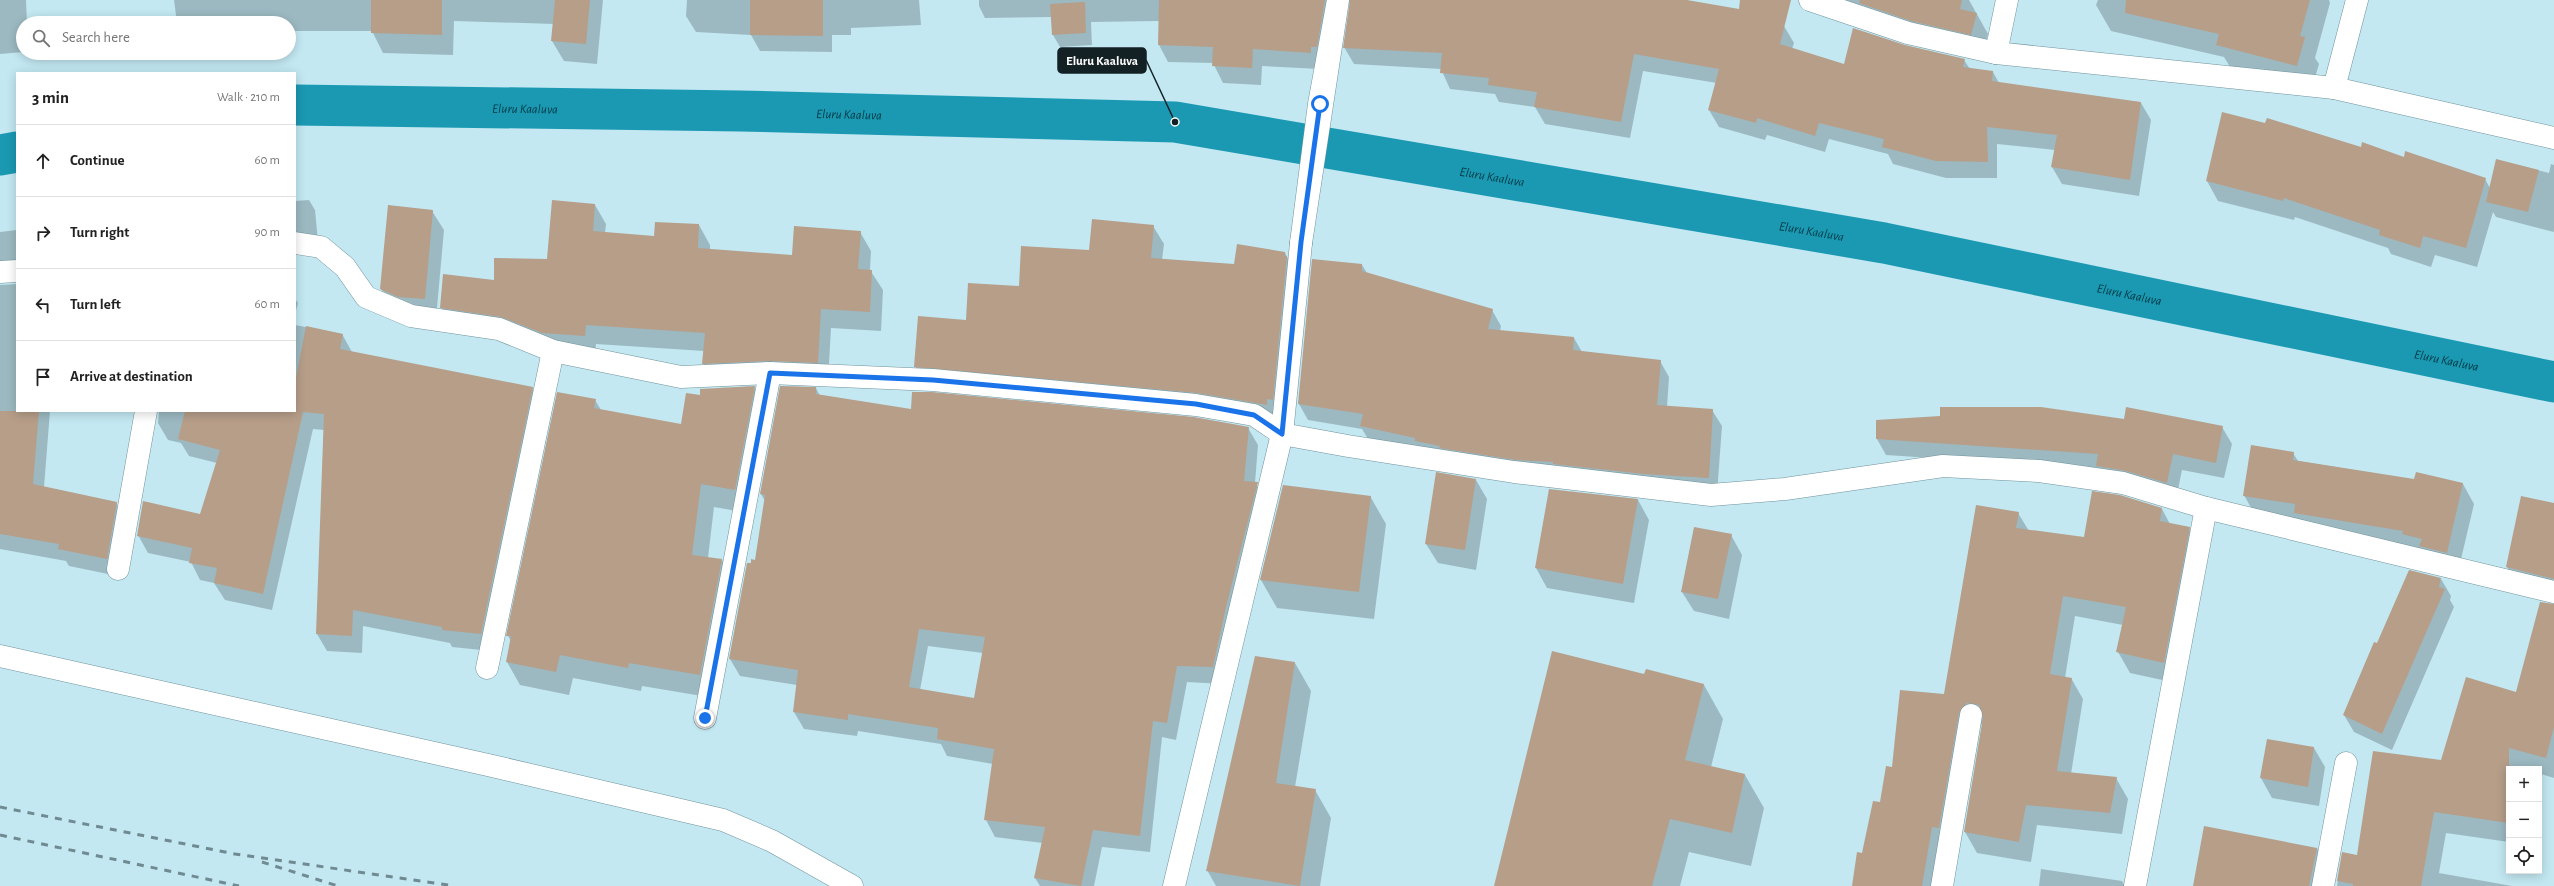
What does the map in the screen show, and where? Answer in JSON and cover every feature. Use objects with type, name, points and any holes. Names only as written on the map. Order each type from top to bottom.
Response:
[{"type":"street","points":[[1174,886],[1282,434],[1301,242],[1320,104],[1338,0]]},
{"type":"street","points":[[1810,0],[1908,33],[1996,53],[2334,88],[2554,138]]},
{"type":"street","points":[[1996,53],[2007,0]]},
{"type":"street","points":[[2334,88],[2357,0]]},
{"type":"street","points":[[296,243],[321,247],[345,267],[366,297],[411,316],[499,329],[553,351],[681,377],[770,373],[933,380],[1196,404],[1254,415],[1282,434],[1514,472],[1711,495],[1785,489],[1943,466],[2039,471],[2123,483],[2206,508],[2554,592]]},
{"type":"street","points":[[0,272],[16,271]]},
{"type":"street","points":[[487,668],[553,351]]},
{"type":"street","points":[[705,718],[770,373]]},
{"type":"street","points":[[118,569],[146,412]]},
{"type":"street","points":[[2135,886],[2206,508]]},
{"type":"street","points":[[0,656],[488,765],[723,820],[772,841],[846,881],[852,886]]},
{"type":"street","points":[[1942,886],[1971,715]]},
{"type":"street","points":[[2323,886],[2346,763]]},
{"type":"building","points":[[371,0],[442,0],[442,35],[371,33]]},
{"type":"building","points":[[555,0],[590,0],[586,44],[551,41]]},
{"type":"building","points":[[750,0],[823,0],[823,36],[750,35]]},
{"type":"building","points":[[1159,0],[1325,0],[1317,47],[1311,47],[1311,53],[1253,49],[1252,68],[1212,66],[1213,47],[1158,45]]},
{"type":"building","points":[[1350,0],[1687,0],[1739,9],[1740,0],[1791,0],[1780,44],[1844,64],[1853,28],[1905,45],[1965,59],[1963,67],[1993,71],[1992,81],[2141,102],[2130,180],[2051,167],[2057,135],[1987,127],[1988,162],[1936,161],[1882,147],[1884,139],[1819,123],[1815,136],[1757,118],[1756,123],[1708,110],[1719,69],[1634,54],[1621,122],[1534,107],[1537,92],[1488,85],[1489,78],[1440,73],[1442,53],[1343,48]]},
{"type":"building","points":[[1860,0],[1962,0],[1960,9],[1977,13],[1971,35],[1911,21],[1859,3]]},
{"type":"building","points":[[2126,0],[2310,0],[2300,36],[2305,37],[2297,66],[2216,45],[2219,34],[2125,13]]},
{"type":"building","points":[[1085,2],[1086,33],[1052,35],[1050,4]]},
{"type":"building","points":[[2222,112],[2265,123],[2267,118],[2361,147],[2362,142],[2404,157],[2405,151],[2486,178],[2466,248],[2423,236],[2420,248],[2379,235],[2380,230],[2284,198],[2283,201],[2206,181]]},
{"type":"building","points":[[2496,159],[2539,170],[2528,212],[2486,202]]},
{"type":"building","points":[[552,200],[595,204],[593,231],[654,236],[655,222],[699,224],[698,248],[792,255],[794,226],[861,231],[858,269],[872,270],[870,312],[821,309],[818,363],[769,361],[702,364],[705,333],[586,325],[585,336],[542,333],[501,317],[440,308],[443,274],[494,280],[494,258],[547,259]]},
{"type":"building","points":[[388,205],[433,210],[425,299],[398,297],[380,289]]},
{"type":"building","points":[[1092,219],[1154,225],[1151,258],[1234,264],[1237,244],[1285,252],[1285,256],[1287,256],[1273,400],[1267,399],[1267,405],[1197,393],[914,367],[918,316],[966,320],[968,283],[1019,286],[1021,246],[1089,250]]},
{"type":"building","points":[[1312,259],[1362,264],[1362,271],[1493,309],[1488,329],[1574,337],[1573,350],[1661,360],[1657,405],[1713,409],[1709,478],[1643,474],[1553,464],[1553,462],[1516,460],[1439,448],[1440,446],[1415,441],[1415,438],[1360,426],[1363,414],[1298,404]]},
{"type":"building","points":[[306,326],[343,334],[340,349],[533,387],[481,634],[442,630],[442,627],[353,610],[352,636],[316,634],[324,414],[303,412],[263,594],[214,583],[217,568],[189,563],[192,548],[137,536],[143,501],[200,514],[220,450],[178,439],[185,412],[296,412],[296,378]]},
{"type":"building","points":[[755,386],[735,490],[701,484],[692,555],[722,559],[700,675],[629,663],[628,668],[560,655],[556,672],[506,662],[511,636],[506,636],[557,392],[596,399],[594,408],[681,424],[686,393],[700,395],[700,389]]},
{"type":"building","points":[[780,386],[816,387],[816,394],[911,409],[912,392],[932,392],[1194,417],[1249,427],[1244,481],[1258,482],[1226,607],[1213,667],[1177,666],[1167,723],[1153,721],[1140,836],[1093,830],[1081,886],[1034,878],[1045,827],[984,820],[994,749],[937,739],[938,728],[848,714],[848,720],[793,712],[798,670],[729,659],[747,563],[751,563],[751,559],[755,560],[765,495],[760,494]],"holes":[[[919,629],[985,637],[974,698],[909,687]]]},
{"type":"building","points":[[1940,407],[2041,407],[2124,419],[2126,407],[2223,426],[2216,463],[2173,454],[2167,483],[2126,471],[2096,466],[2098,454],[1876,439],[1876,420],[1940,416]]},
{"type":"building","points":[[0,411],[39,412],[33,484],[117,502],[107,559],[58,549],[59,544],[0,534]]},
{"type":"building","points":[[2251,445],[2294,452],[2293,460],[2414,479],[2416,472],[2463,483],[2447,553],[2419,546],[2422,539],[2402,534],[2403,531],[2294,513],[2295,504],[2243,496]]},
{"type":"building","points":[[1436,472],[1476,479],[1465,550],[1425,544]]},
{"type":"building","points":[[1283,485],[1371,496],[1359,592],[1260,580]]},
{"type":"building","points":[[1549,489],[1638,499],[1623,584],[1535,568]]},
{"type":"building","points":[[2092,491],[2120,495],[2162,508],[2160,521],[2190,527],[2164,663],[2116,652],[2126,607],[2063,596],[2050,674],[2072,678],[2057,771],[2117,777],[2110,813],[2026,805],[2019,842],[1964,832],[1983,717],[1979,705],[1967,703],[1959,713],[1939,828],[1932,827],[1922,886],[1852,886],[1857,852],[1862,853],[1873,801],[1880,802],[1886,766],[1892,767],[1900,690],[1944,694],[1976,505],[2019,512],[2016,528],[2084,537]]},
{"type":"building","points":[[2521,496],[2554,503],[2554,579],[2506,567]]},
{"type":"building","points":[[1694,527],[1732,534],[1718,599],[1681,592]]},
{"type":"building","points":[[2409,570],[2441,578],[2439,587],[2445,589],[2382,734],[2343,715],[2374,642],[2377,643]]},
{"type":"building","points":[[2540,602],[2554,604],[2554,727],[2546,758],[2509,748],[2509,766],[2506,766],[2506,823],[2434,812],[2421,886],[2353,886],[2353,884],[2337,881],[2342,852],[2357,855],[2373,751],[2441,760],[2466,677],[2516,692]]},
{"type":"building","points":[[1552,651],[1644,674],[1646,669],[1704,684],[1685,760],[1745,774],[1732,833],[1670,819],[1652,886],[1494,886]]},
{"type":"building","points":[[1255,656],[1295,662],[1276,783],[1316,789],[1300,886],[1206,871]]},
{"type":"building","points":[[2267,739],[2314,747],[2308,787],[2260,778]]},
{"type":"building","points":[[2204,826],[2317,848],[2309,886],[2193,886]]},
{"type":"waterway","name":"Eluru Kaaluva","points":[[296,105],[740,111],[1175,122],[1884,243],[2554,382]]},
{"type":"waterway","name":"Eluru Kaaluva","points":[[0,155],[16,152]]},
{"type":"railway","points":[[0,807],[235,854],[455,886]]},
{"type":"railway","points":[[0,835],[239,886]]},
{"type":"railway","points":[[262,862],[338,886]]},
{"type":"place","name":"Eluru Kaaluva","points":[[1175,122]]},
{"type":"route","points":[[705,718],[770,373],[933,380],[1196,404],[1254,415],[1282,434],[1301,242],[1320,104]]}]
